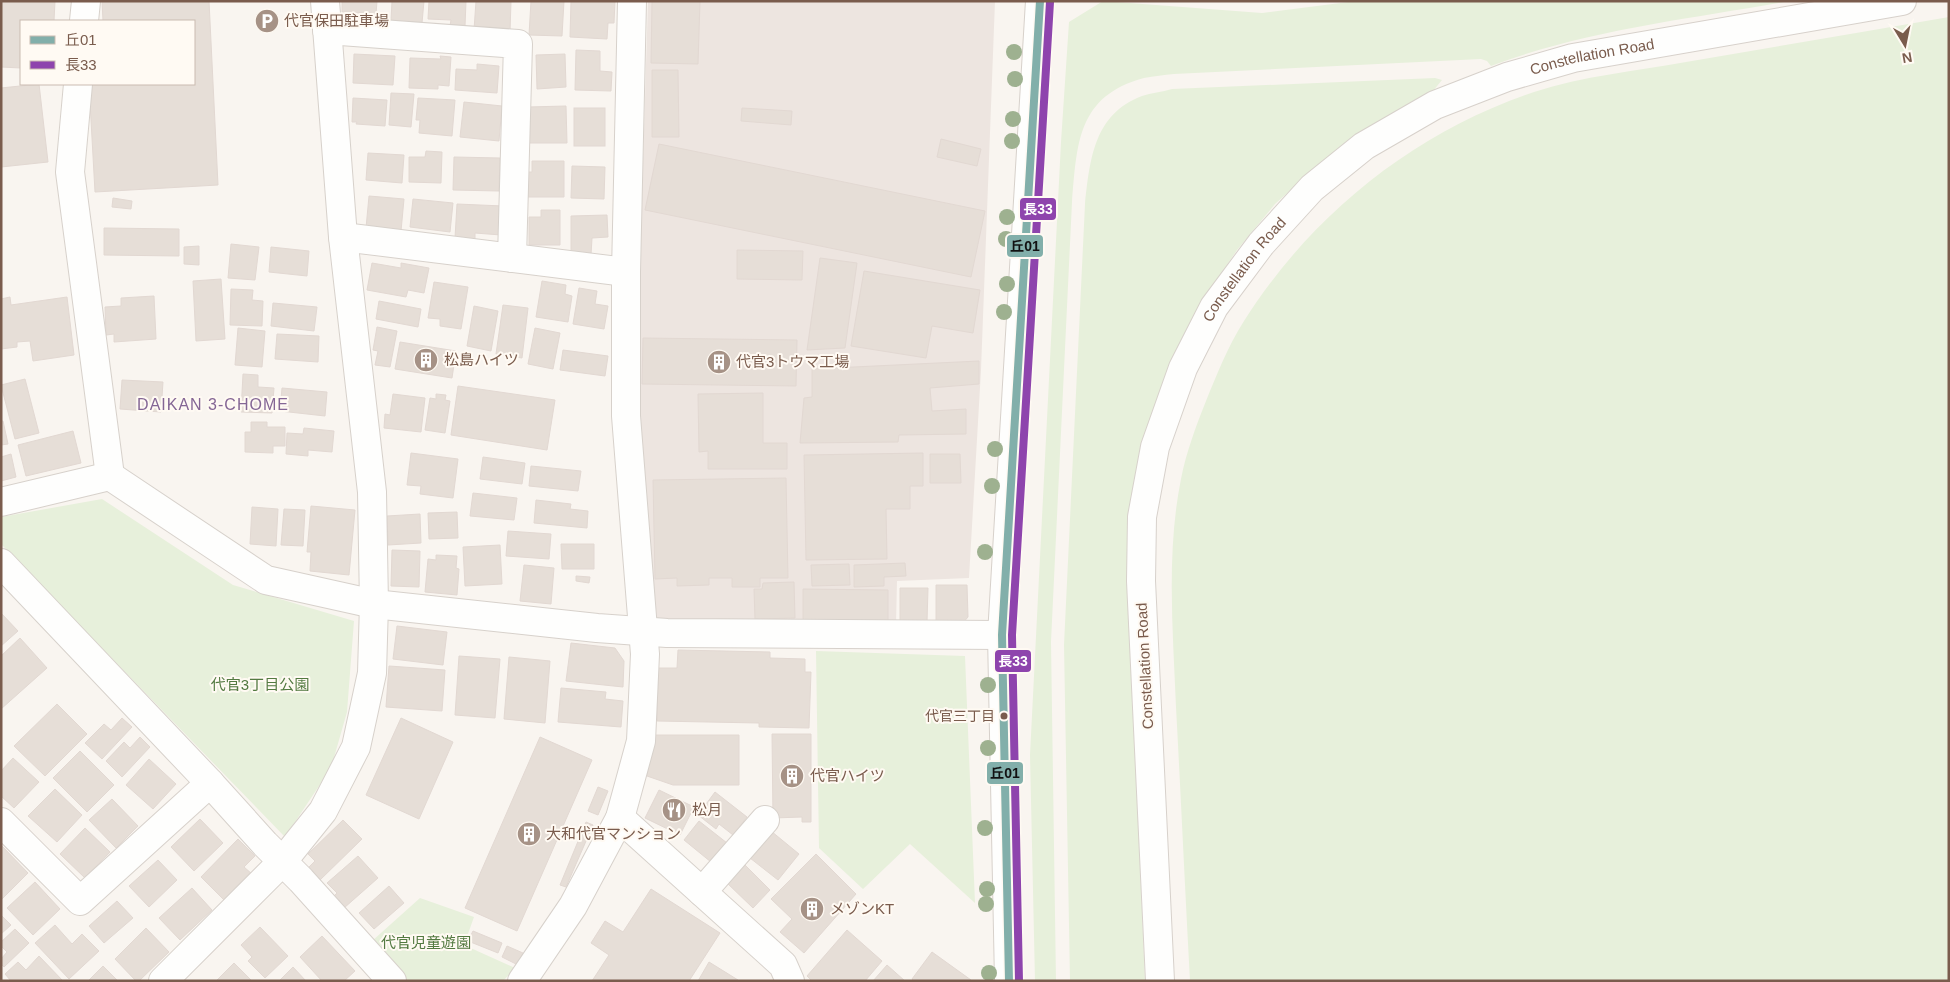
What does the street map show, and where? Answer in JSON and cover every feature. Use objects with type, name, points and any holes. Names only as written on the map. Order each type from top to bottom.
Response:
[{"type":"street","points":[[84,20],[86,1]]},
{"type":"street","points":[[163,981],[282,862],[323,811],[356,747],[372,673],[374,604],[372,492],[343,237],[325,1]]},
{"type":"street","points":[[522,981],[573,906],[620,818],[641,741],[645,654],[626,416],[626,272],[632,1]]},
{"type":"street","points":[[1009,981],[1002,635],[1040,1]]},
{"type":"street","name":"Constellation Road","points":[[1160,981],[1141,581],[1142,517],[1155,447],[1184,368],[1214,307],[1261,244],[1312,188],[1364,146],[1436,105],[1507,77],[1573,58],[1902,1]]},
{"type":"street","points":[[327,30],[518,44],[512,258]]},
{"type":"street","points":[[78,85],[70,172],[110,476]]},
{"type":"street","points":[[343,237],[626,272]]},
{"type":"street","points":[[1,502],[110,476],[266,580],[374,604],[597,628],[676,634],[1002,635]]},
{"type":"street","points":[[1,563],[301,880],[378,976]]},
{"type":"street","points":[[1,822],[80,901],[210,783]]},
{"type":"street","points":[[620,818],[783,965],[790,981]]},
{"type":"street","points":[[702,892],[765,820]]},
{"type":"shaded area","points":[[648,1],[995,1],[981,370],[969,578],[897,581],[896,624],[657,620],[636,389]]},
{"type":"green space","points":[[1103,1],[1262,13],[1356,1],[1790,1],[1601,34],[1564,43],[1491,66],[1487,61],[1481,59],[1174,74],[1144,78],[1122,86],[1105,97],[1093,110],[1079,142],[1072,202],[1051,642],[1056,981],[1035,981],[1030,755],[1061,142],[1069,22]]},
{"type":"green space","points":[[1949,17],[1949,981],[1190,981],[1172,621],[1173,535],[1176,507],[1188,449],[1214,381],[1238,331],[1271,282],[1301,246],[1369,182],[1407,154],[1447,130],[1490,109],[1553,86],[1590,78]]},
{"type":"green space","points":[[1435,78],[1442,80],[1433,91],[1331,154],[1275,204],[1237,250],[1197,310],[1128,584],[1145,981],[1070,981],[1064,645],[1085,204],[1089,171],[1097,140],[1104,126],[1126,104],[1142,96],[1172,89]]},
{"type":"green space","name":"代官3丁目公園","points":[[102,499],[233,585],[354,621],[347,712],[331,768],[285,837],[1,544],[1,517]]},
{"type":"green space","points":[[816,651],[965,656],[975,903],[910,844],[863,889],[819,848]]},
{"type":"green space","name":"代官児童遊園","points":[[420,898],[474,917],[464,945],[515,968],[503,981],[408,981],[372,941]]},
{"type":"building","points":[[1,1],[55,1],[54,20],[20,20],[20,68],[1,67]]},
{"type":"building","points":[[102,1],[209,1],[218,185],[95,192],[89,85],[195,85],[195,20],[103,20]]},
{"type":"building","points":[[342,1],[377,1],[376,14],[342,12]]},
{"type":"building","points":[[392,1],[424,1],[422,23],[391,21]]},
{"type":"building","points":[[429,1],[466,1],[465,26],[450,26],[451,20],[428,19]]},
{"type":"building","points":[[476,1],[511,1],[510,32],[474,30]]},
{"type":"building","points":[[531,1],[564,1],[562,36],[529,35]]},
{"type":"building","points":[[571,1],[615,1],[614,23],[608,23],[607,39],[570,37]]},
{"type":"building","points":[[652,1],[700,1],[698,64],[651,63]]},
{"type":"building","points":[[576,50],[600,51],[600,71],[612,72],[611,91],[575,90]]},
{"type":"building","points":[[354,54],[395,56],[393,85],[353,83]]},
{"type":"building","points":[[565,54],[566,87],[537,89],[536,55]]},
{"type":"building","points":[[440,56],[451,57],[449,86],[438,85],[438,89],[409,88],[410,58],[441,59]]},
{"type":"building","points":[[477,64],[499,66],[497,93],[455,90],[456,69],[477,70]]},
{"type":"building","points":[[652,70],[678,70],[679,137],[652,137]]},
{"type":"building","points":[[39,85],[48,162],[1,167],[1,88]]},
{"type":"building","points":[[391,93],[414,94],[411,127],[389,125]]},
{"type":"building","points":[[353,98],[387,100],[385,126],[356,124],[357,122],[352,122]]},
{"type":"building","points":[[418,98],[455,100],[452,136],[419,133],[420,120],[416,120]]},
{"type":"building","points":[[464,102],[502,106],[499,141],[460,137]]},
{"type":"building","points":[[566,106],[567,143],[528,143],[528,107]]},
{"type":"building","points":[[574,108],[605,108],[605,146],[574,146]]},
{"type":"building","points":[[742,108],[792,111],[791,125],[741,121]]},
{"type":"building","points":[[941,139],[981,149],[977,166],[937,157]]},
{"type":"building","points":[[659,144],[985,211],[971,277],[645,210]]},
{"type":"building","points":[[426,151],[442,152],[441,183],[409,182],[409,157],[425,157]]},
{"type":"building","points":[[368,153],[404,155],[402,183],[366,180]]},
{"type":"building","points":[[454,157],[500,158],[499,191],[453,190]]},
{"type":"building","points":[[532,161],[564,161],[564,197],[525,197],[525,172],[532,172]]},
{"type":"building","points":[[572,166],[605,167],[604,199],[571,198]]},
{"type":"building","points":[[369,196],[404,199],[401,231],[366,228]]},
{"type":"building","points":[[113,198],[132,201],[131,209],[112,207]]},
{"type":"building","points":[[413,199],[453,203],[450,232],[410,227]]},
{"type":"building","points":[[457,204],[503,206],[501,235],[475,233],[475,239],[455,238]]},
{"type":"building","points":[[541,210],[560,210],[560,245],[529,245],[529,217],[541,217]]},
{"type":"building","points":[[607,215],[608,237],[592,238],[591,255],[571,255],[571,216]]},
{"type":"building","points":[[104,228],[179,229],[179,256],[104,255]]},
{"type":"building","points":[[231,244],[259,247],[255,280],[228,278]]},
{"type":"building","points":[[199,246],[199,265],[184,264],[184,247]]},
{"type":"building","points":[[271,247],[309,251],[307,276],[269,272]]},
{"type":"building","points":[[737,250],[803,251],[802,280],[737,279]]},
{"type":"building","points":[[820,258],[857,263],[845,348],[807,350]]},
{"type":"building","points":[[372,263],[401,268],[401,263],[429,268],[424,293],[408,290],[406,297],[367,290]]},
{"type":"building","points":[[864,271],[980,290],[973,333],[932,326],[926,358],[851,346]]},
{"type":"building","points":[[221,279],[225,339],[196,341],[193,281]]},
{"type":"building","points":[[542,281],[566,285],[565,294],[572,296],[568,322],[536,317]]},
{"type":"building","points":[[434,282],[468,287],[461,329],[440,326],[440,319],[428,318]]},
{"type":"building","points":[[579,288],[597,291],[595,304],[608,306],[604,329],[573,324]]},
{"type":"building","points":[[231,289],[253,290],[252,300],[263,301],[262,326],[230,325]]},
{"type":"building","points":[[154,296],[156,339],[114,342],[114,334],[106,335],[105,307],[121,306],[121,298]]},
{"type":"building","points":[[10,297],[11,305],[67,297],[74,355],[33,361],[30,341],[17,342],[17,347],[1,349],[1,299]]},
{"type":"building","points":[[379,301],[421,309],[418,327],[376,319]]},
{"type":"building","points":[[273,303],[317,307],[314,331],[271,326]]},
{"type":"building","points":[[503,305],[528,308],[522,358],[496,354]]},
{"type":"building","points":[[474,306],[498,311],[491,351],[467,346]]},
{"type":"building","points":[[377,327],[397,331],[390,367],[375,365],[378,351],[373,350]]},
{"type":"building","points":[[238,328],[265,331],[262,367],[235,365]]},
{"type":"building","points":[[535,328],[560,333],[553,369],[528,364]]},
{"type":"building","points":[[277,334],[319,336],[318,362],[275,359]]},
{"type":"building","name":"代官3トウマ工場","points":[[643,338],[797,340],[796,386],[642,384]]},
{"type":"building","name":"松島ハイツ","points":[[400,342],[456,351],[452,378],[395,369]]},
{"type":"building","points":[[563,350],[608,356],[605,376],[560,370]]},
{"type":"building","points":[[979,361],[979,384],[930,388],[932,411],[966,409],[966,434],[899,435],[898,442],[800,443],[804,398],[812,397],[812,369]]},
{"type":"building","points":[[243,374],[258,375],[258,387],[274,388],[272,413],[241,412]]},
{"type":"building","points":[[25,379],[39,433],[15,439],[1,385]]},
{"type":"building","points":[[122,380],[163,382],[161,412],[120,409]]},
{"type":"building","points":[[458,386],[555,400],[547,450],[451,435]]},
{"type":"building","points":[[282,388],[327,392],[325,416],[280,411]]},
{"type":"building","points":[[763,393],[763,443],[787,443],[787,469],[708,469],[708,451],[699,452],[698,394]]},
{"type":"building","points":[[393,394],[425,398],[421,432],[384,428],[385,414],[390,415]]},
{"type":"building","points":[[436,394],[446,395],[445,400],[450,401],[445,433],[425,430],[430,398],[436,399]]},
{"type":"building","points":[[1,421],[3,421],[8,444],[1,445]]},
{"type":"building","points":[[251,422],[267,422],[267,427],[285,427],[285,446],[273,446],[273,453],[245,452],[245,432],[251,432]]},
{"type":"building","points":[[304,428],[334,431],[332,452],[308,450],[308,456],[286,454],[287,433],[303,434]]},
{"type":"building","points":[[73,431],[81,463],[26,476],[18,445]]},
{"type":"building","points":[[411,453],[458,459],[453,498],[420,494],[421,486],[407,485]]},
{"type":"building","points":[[923,453],[923,486],[910,486],[910,509],[886,509],[887,559],[806,560],[804,455]]},
{"type":"building","points":[[11,454],[16,477],[1,481],[1,457]]},
{"type":"building","points":[[930,454],[960,454],[961,483],[930,483]]},
{"type":"building","points":[[483,457],[525,463],[522,484],[480,479]]},
{"type":"building","points":[[531,466],[581,471],[578,491],[529,486]]},
{"type":"building","points":[[786,478],[788,578],[760,578],[760,587],[732,587],[732,578],[709,578],[709,585],[677,586],[677,578],[655,579],[653,480]]},
{"type":"building","points":[[473,493],[517,498],[514,520],[470,516]]},
{"type":"building","points":[[536,500],[571,504],[570,509],[588,511],[587,528],[534,523]]},
{"type":"building","points":[[311,506],[355,510],[349,575],[310,571],[311,552],[307,552]]},
{"type":"building","points":[[252,507],[278,509],[276,546],[250,544]]},
{"type":"building","points":[[284,509],[305,510],[303,546],[281,545]]},
{"type":"building","points":[[457,512],[458,538],[429,539],[428,513]]},
{"type":"building","points":[[420,514],[421,543],[388,545],[387,516]]},
{"type":"building","points":[[508,531],[551,534],[549,559],[506,556]]},
{"type":"building","points":[[561,544],[594,544],[594,569],[562,569]]},
{"type":"building","points":[[500,545],[502,584],[465,586],[463,547]]},
{"type":"building","points":[[392,550],[420,551],[419,587],[391,586]]},
{"type":"building","points":[[436,555],[457,556],[456,568],[459,569],[457,595],[425,592],[428,559],[436,560]]},
{"type":"building","points":[[905,563],[906,576],[884,577],[884,586],[854,587],[854,565]]},
{"type":"building","points":[[849,564],[850,585],[812,586],[811,565]]},
{"type":"building","points":[[524,565],[554,568],[551,604],[520,601]]},
{"type":"building","points":[[576,576],[590,577],[589,583],[576,581]]},
{"type":"building","points":[[794,582],[795,618],[755,619],[754,589],[762,589],[763,583]]},
{"type":"building","points":[[936,585],[967,585],[968,617],[961,625],[936,623]]},
{"type":"building","points":[[900,588],[928,588],[927,622],[900,621]]},
{"type":"building","points":[[803,589],[888,590],[888,621],[803,620]]},
{"type":"building","points":[[1,613],[18,631],[1,646]]},
{"type":"building","points":[[397,626],[447,632],[443,665],[393,659]]},
{"type":"building","points":[[20,638],[47,668],[1,709],[1,656]]},
{"type":"building","points":[[571,643],[615,648],[624,661],[623,687],[566,681]]},
{"type":"building","points":[[678,650],[770,652],[770,658],[805,659],[805,672],[811,672],[809,728],[759,727],[759,723],[657,721],[658,668],[677,668]]},
{"type":"building","points":[[459,656],[500,659],[495,718],[455,715]]},
{"type":"building","points":[[509,657],[550,661],[545,723],[504,719]]},
{"type":"building","points":[[389,666],[445,670],[442,711],[386,707]]},
{"type":"building","points":[[561,688],[606,692],[605,699],[623,701],[621,727],[558,722]]},
{"type":"building","points":[[57,704],[87,734],[45,776],[14,746]]},
{"type":"building","points":[[122,718],[132,727],[102,759],[85,743],[104,724],[111,730]]},
{"type":"building","points":[[401,718],[453,742],[419,819],[366,795]]},
{"type":"building","name":"代官ハイツ","points":[[772,734],[811,734],[811,822],[802,822],[802,817],[773,818]]},
{"type":"building","points":[[653,735],[739,735],[739,785],[673,785],[647,776]]},
{"type":"building","points":[[140,737],[150,747],[122,777],[106,761],[124,742],[130,748]]},
{"type":"building","name":"大和代官マンション","points":[[540,737],[592,760],[517,931],[465,908]]},
{"type":"building","points":[[80,751],[114,785],[87,812],[53,778]]},
{"type":"building","points":[[13,758],[39,782],[14,808],[1,796],[1,771]]},
{"type":"building","points":[[149,759],[176,784],[153,809],[126,785]]},
{"type":"building","points":[[598,787],[608,791],[598,815],[588,811]]},
{"type":"building","points":[[55,789],[82,815],[57,842],[28,816]]},
{"type":"building","points":[[659,790],[694,807],[680,835],[645,818]]},
{"type":"building","points":[[715,792],[747,817],[733,835],[719,824],[716,829],[698,815]]},
{"type":"building","points":[[112,799],[138,826],[116,848],[89,820]]},
{"type":"building","points":[[200,819],[223,843],[194,871],[171,847]]},
{"type":"building","points":[[343,820],[362,839],[320,880],[308,868],[315,861],[308,854]]},
{"type":"building","points":[[699,821],[727,843],[711,862],[684,840]]},
{"type":"building","points":[[586,822],[593,825],[566,887],[560,885]]},
{"type":"building","points":[[85,828],[110,852],[85,878],[60,854]]},
{"type":"building","points":[[771,831],[799,854],[778,880],[750,858]]},
{"type":"building","points":[[238,839],[255,856],[244,867],[252,874],[225,901],[201,877]]},
{"type":"building","points":[[1,847],[28,873],[1,900]]},
{"type":"building","name":"メゾンKT","points":[[816,854],[856,894],[804,953],[780,932],[792,919],[771,899]]},
{"type":"building","points":[[358,856],[378,878],[344,908],[333,897],[337,893],[327,883]]},
{"type":"building","points":[[158,860],[177,880],[149,907],[129,886]]},
{"type":"building","points":[[743,863],[770,890],[753,908],[726,882]]},
{"type":"building","points":[[35,882],[60,909],[33,935],[7,908]]},
{"type":"building","points":[[389,886],[404,903],[374,929],[359,913]]},
{"type":"building","points":[[192,888],[212,910],[180,940],[159,918]]},
{"type":"building","points":[[651,889],[720,933],[689,981],[592,981],[609,955],[591,943],[605,921],[623,932]]},
{"type":"building","points":[[117,901],[133,918],[104,943],[89,926]]},
{"type":"building","points":[[1,915],[11,925],[1,934]]},
{"type":"building","points":[[55,925],[72,944],[82,934],[99,951],[69,979],[35,943]]},
{"type":"building","points":[[260,927],[288,956],[265,978],[248,961],[252,957],[241,945]]},
{"type":"building","points":[[146,928],[169,952],[139,981],[136,981],[115,959]]},
{"type":"building","points":[[15,929],[29,943],[4,967],[1,964],[1,959],[7,952],[1,946],[1,942]]},
{"type":"building","points":[[847,930],[882,961],[865,981],[812,981],[807,976]]},
{"type":"building","points":[[473,931],[502,943],[498,953],[468,941]]},
{"type":"building","points":[[322,936],[355,971],[344,981],[322,981],[300,957]]},
{"type":"building","points":[[507,946],[523,953],[518,965],[502,957]]},
{"type":"building","points":[[932,952],[971,981],[914,981],[912,979]]},
{"type":"building","points":[[39,956],[63,981],[11,981],[5,974],[18,962],[26,970]]},
{"type":"building","points":[[709,962],[738,980],[738,981],[698,981]]},
{"type":"building","points":[[234,963],[252,981],[216,981]]},
{"type":"building","points":[[887,965],[905,981],[873,981]]},
{"type":"building","points":[[103,966],[118,981],[88,981]]},
{"type":"building","points":[[293,967],[306,981],[279,981]]},
{"type":"transit line","name":"丘01","points":[[1009,981],[1002,635],[1040,1]]},
{"type":"transit line","name":"長33","points":[[1019,981],[1012,635],[1050,2]]},
{"type":"place","name":"代官保田駐車場","points":[[267,21]]},
{"type":"place","name":"松島ハイツ","points":[[426,360]]},
{"type":"place","name":"代官3トウマ工場","points":[[719,362]]},
{"type":"place","name":"代官三丁目","points":[[1004,716]]},
{"type":"place","name":"代官ハイツ","points":[[792,776]]},
{"type":"place","name":"松月","points":[[674,810]]},
{"type":"place","name":"大和代官マンション","points":[[529,834]]},
{"type":"place","name":"メゾンKT","points":[[812,909]]},
{"type":"district","name":"DAIKAN 3-CHOME","points":[[213,404]]}]
